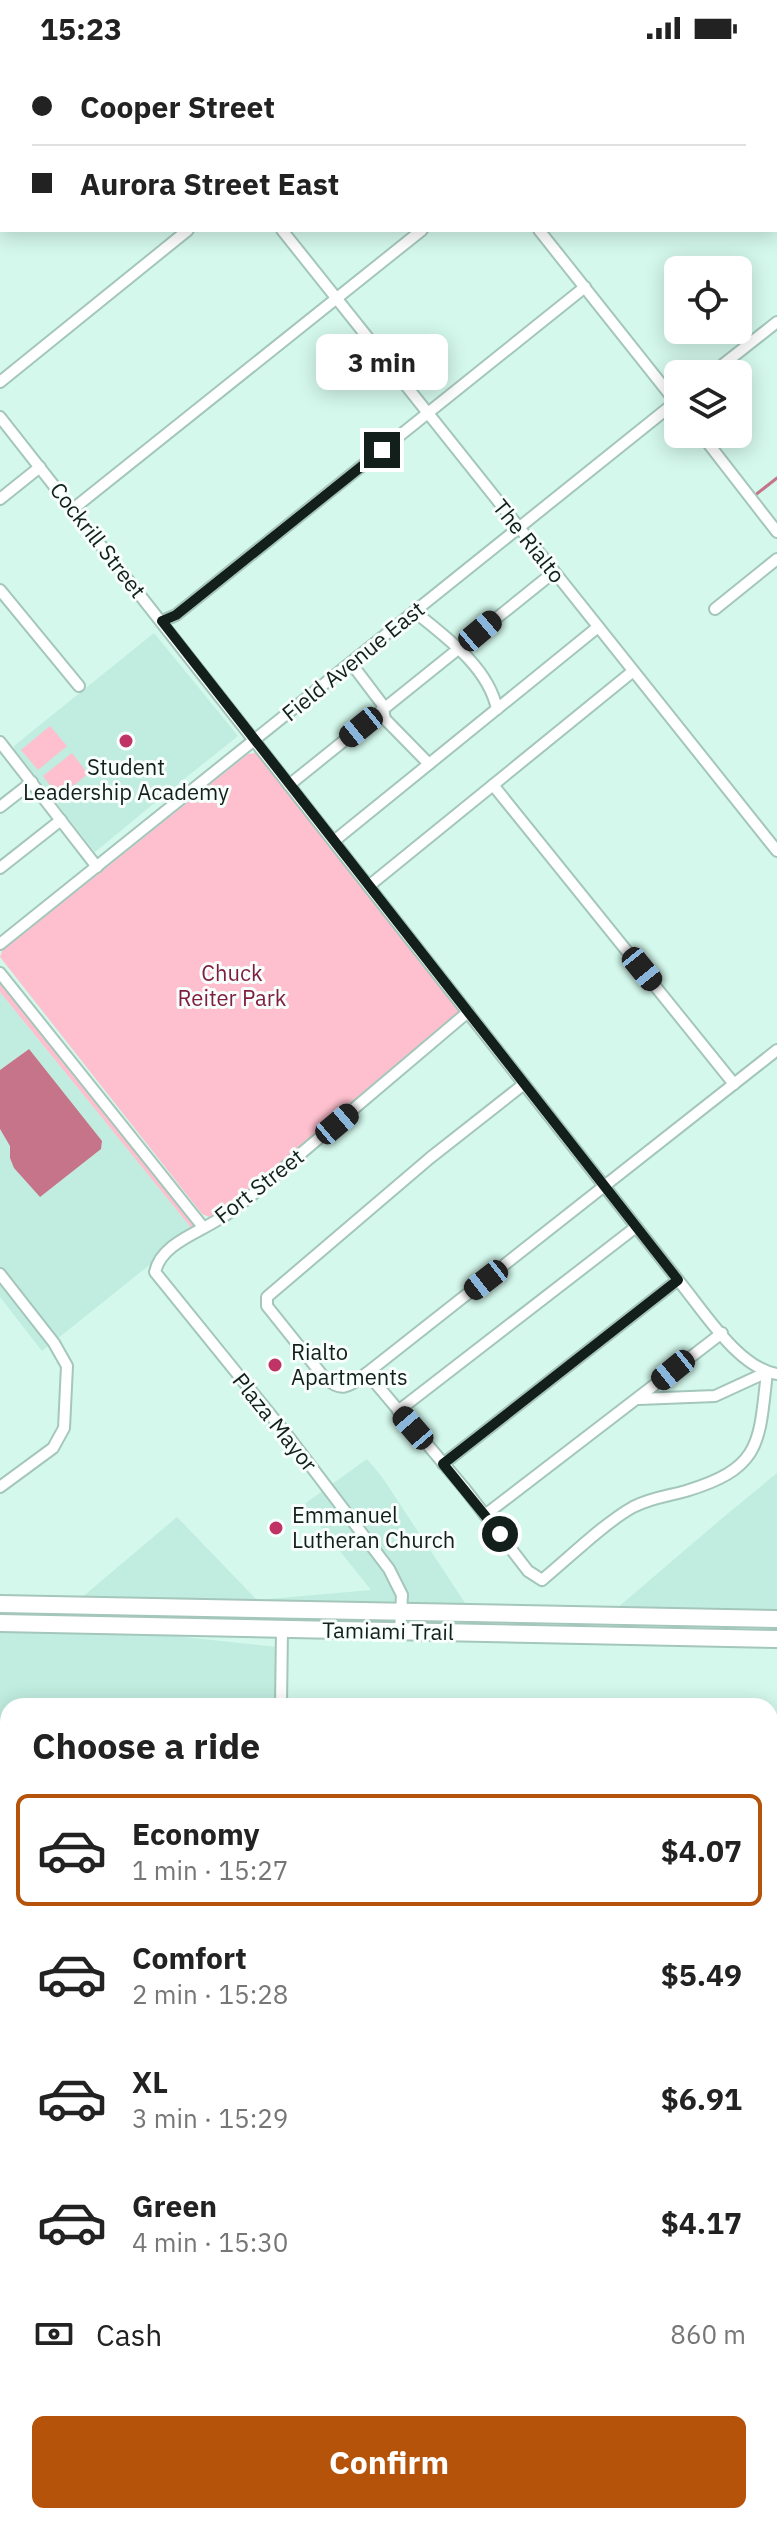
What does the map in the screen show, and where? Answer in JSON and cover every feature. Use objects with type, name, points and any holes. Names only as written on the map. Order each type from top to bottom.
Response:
[{"type":"main road","name":"Tamiami Trail","points":[[0,1604],[777,1619]]},
{"type":"main road","name":"Tamiami Trail","points":[[0,1623],[777,1639]]},
{"type":"street","points":[[0,382],[186,232]]},
{"type":"street","name":"The Rialto","points":[[284,232],[777,851]]},
{"type":"street","points":[[73,509],[420,232]]},
{"type":"street","points":[[541,232],[664,386]]},
{"type":"street","points":[[162,621],[176,615],[585,287]]},
{"type":"street","points":[[729,360],[777,322]]},
{"type":"street","name":"Field Avenue East","points":[[0,944],[664,412]]},
{"type":"street","name":"Cockrill Street","points":[[0,417],[678,1280],[748,1362],[772,1373]]},
{"type":"street","points":[[712,448],[777,532]]},
{"type":"street","points":[[0,499],[40,467]]},
{"type":"street","points":[[715,609],[777,559]]},
{"type":"street","points":[[289,785],[554,572]]},
{"type":"street","points":[[0,590],[79,686]]},
{"type":"street","points":[[415,612],[460,648],[494,696],[497,709]]},
{"type":"street","points":[[334,841],[598,627]]},
{"type":"street","points":[[351,663],[384,709],[385,719],[429,764]]},
{"type":"street","points":[[370,885],[632,672]]},
{"type":"street","points":[[0,742],[97,867]]},
{"type":"street","points":[[0,807],[32,782]]},
{"type":"street","points":[[493,785],[734,1084]]},
{"type":"street","points":[[0,868],[61,820]]},
{"type":"street","points":[[0,973],[203,1227]]},
{"type":"street","name":"Fort Street","points":[[157,1261],[246,1200],[468,1012]]},
{"type":"street","points":[[524,1084],[430,1158],[271,1293],[266,1301],[267,1306],[334,1386],[344,1387],[367,1373],[777,1050]]},
{"type":"street","points":[[398,1411],[636,1227]]},
{"type":"street","name":"Plaza Mayor","points":[[157,1261],[155,1272],[291,1440],[389,1569],[402,1595],[400,1631]]},
{"type":"street","points":[[0,1274],[61,1353],[67,1366],[67,1376],[64,1428],[53,1448],[0,1487]]},
{"type":"street","points":[[443,1464],[678,1280]]},
{"type":"street","points":[[485,1515],[722,1333]]},
{"type":"street","points":[[367,1373],[528,1571],[542,1580],[634,1507],[705,1484],[730,1473],[747,1460],[759,1438],[772,1373]]},
{"type":"street","points":[[637,1399],[715,1396],[772,1373]]},
{"type":"street","points":[[281,1698],[282,1629]]},
{"type":"shaded area","name":"Student Leadership Academy","points":[[154,633],[238,736],[179,783],[174,794],[163,796],[95,852],[14,746]]},
{"type":"shaded area","points":[[0,992],[193,1230],[42,1351],[0,1297],[0,1130],[10,1146],[10,1158],[28,1049],[0,1070]]},
{"type":"shaded area","points":[[29,1049],[102,1141],[101,1149],[40,1197],[14,1168],[10,1146],[0,1129],[0,1070]]},
{"type":"shaded area","points":[[367,1459],[467,1606],[80,1599],[177,1517],[257,1600],[371,1590],[303,1505]]},
{"type":"shaded area","points":[[777,1473],[777,1611],[616,1609],[720,1520]]},
{"type":"shaded area","points":[[0,1629],[157,1634],[277,1647],[276,1698],[0,1698]]},
{"type":"green space","points":[[50,726],[67,746],[38,770],[21,750]]},
{"type":"green space","points":[[72,753],[88,774],[59,797],[43,776]]},
{"type":"green space","name":"Chuck Reiter Park","points":[[255,753],[266,759],[459,1008],[457,1019],[231,1206],[209,1217],[202,1214],[0,957],[2,951],[248,754]]},
{"type":"green space","points":[[0,969],[204,1221],[193,1230],[0,992]]},
{"type":"waterway","points":[[754,496],[777,478]]},
{"type":"place","name":"Student Leadership Academy","points":[[126,741]]},
{"type":"place","name":"Rialto Apartments","points":[[275,1365]]},
{"type":"place","name":"Emmanuel Lutheran Church","points":[[276,1528]]},
{"type":"route","points":[[382,450],[176,615],[162,621],[678,1280],[443,1464],[500,1534]]}]
